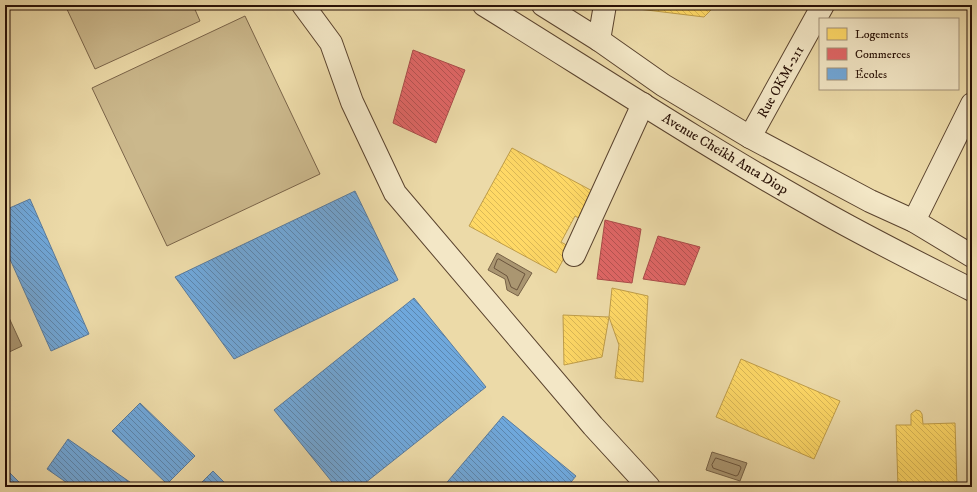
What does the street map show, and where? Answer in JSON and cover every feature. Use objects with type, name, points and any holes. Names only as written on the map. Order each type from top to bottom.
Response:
[{"type":"street","points":[[303,5],[331,43],[352,102],[395,193],[593,426],[649,487]]},
{"type":"street","name":"Avenue Cheikh Anta Diop","points":[[484,5],[708,144],[814,207],[866,236],[972,290]]},
{"type":"street","name":"Avenue Cheikh Anta Diop","points":[[543,5],[599,40],[663,85],[750,137],[870,201],[914,221],[972,256]]},
{"type":"street","points":[[599,40],[605,5]]},
{"type":"street","name":"Rue OKM-211","points":[[750,137],[823,5]]},
{"type":"street","points":[[574,256],[643,104]]},
{"type":"street","points":[[914,221],[972,104]]},
{"type":"shaded area","points":[[65,5],[193,5],[200,21],[95,69]]},
{"type":"shaded area","points":[[245,16],[320,174],[167,246],[92,88]]},
{"type":"water","points":[[497,253],[532,273],[518,296],[507,290],[505,279],[488,270]]},
{"type":"water","points":[[5,309],[22,346],[5,354]]},
{"type":"water","points":[[712,452],[747,463],[740,481],[706,470]]},
{"type":"building: Logements","points":[[630,5],[716,5],[704,17],[630,8]]},
{"type":"building: Logements","points":[[512,148],[598,194],[584,221],[575,216],[561,242],[570,247],[556,273],[469,226]]},
{"type":"building: Logements","points":[[612,288],[648,296],[643,382],[615,378],[619,345],[609,317]]},
{"type":"building: Logements","points":[[563,315],[609,317],[602,357],[564,365]]},
{"type":"building: Logements","points":[[741,359],[840,401],[814,459],[716,417]]},
{"type":"building: Logements","points":[[916,410],[920,411],[922,414],[923,424],[955,423],[957,487],[898,487],[896,425],[911,425],[911,414]]},
{"type":"building: Commerces","points":[[413,50],[465,70],[436,143],[393,123]]},
{"type":"building: Commerces","points":[[605,220],[641,229],[632,283],[597,279]]},
{"type":"building: Commerces","points":[[658,236],[700,247],[685,285],[643,279]]},
{"type":"building: Écoles","points":[[355,191],[398,280],[234,359],[175,277]]},
{"type":"building: Écoles","points":[[30,199],[89,334],[51,351],[5,248],[5,210]]},
{"type":"building: Écoles","points":[[414,298],[486,387],[360,487],[336,487],[274,410]]},
{"type":"building: Écoles","points":[[140,403],[195,456],[167,484],[112,431]]},
{"type":"building: Écoles","points":[[503,416],[576,476],[567,487],[443,487]]},
{"type":"building: Écoles","points":[[68,439],[137,487],[73,487],[47,469]]},
{"type":"building: Écoles","points":[[5,468],[24,487],[5,487]]},
{"type":"building: Écoles","points":[[213,471],[229,487],[197,487]]}]
